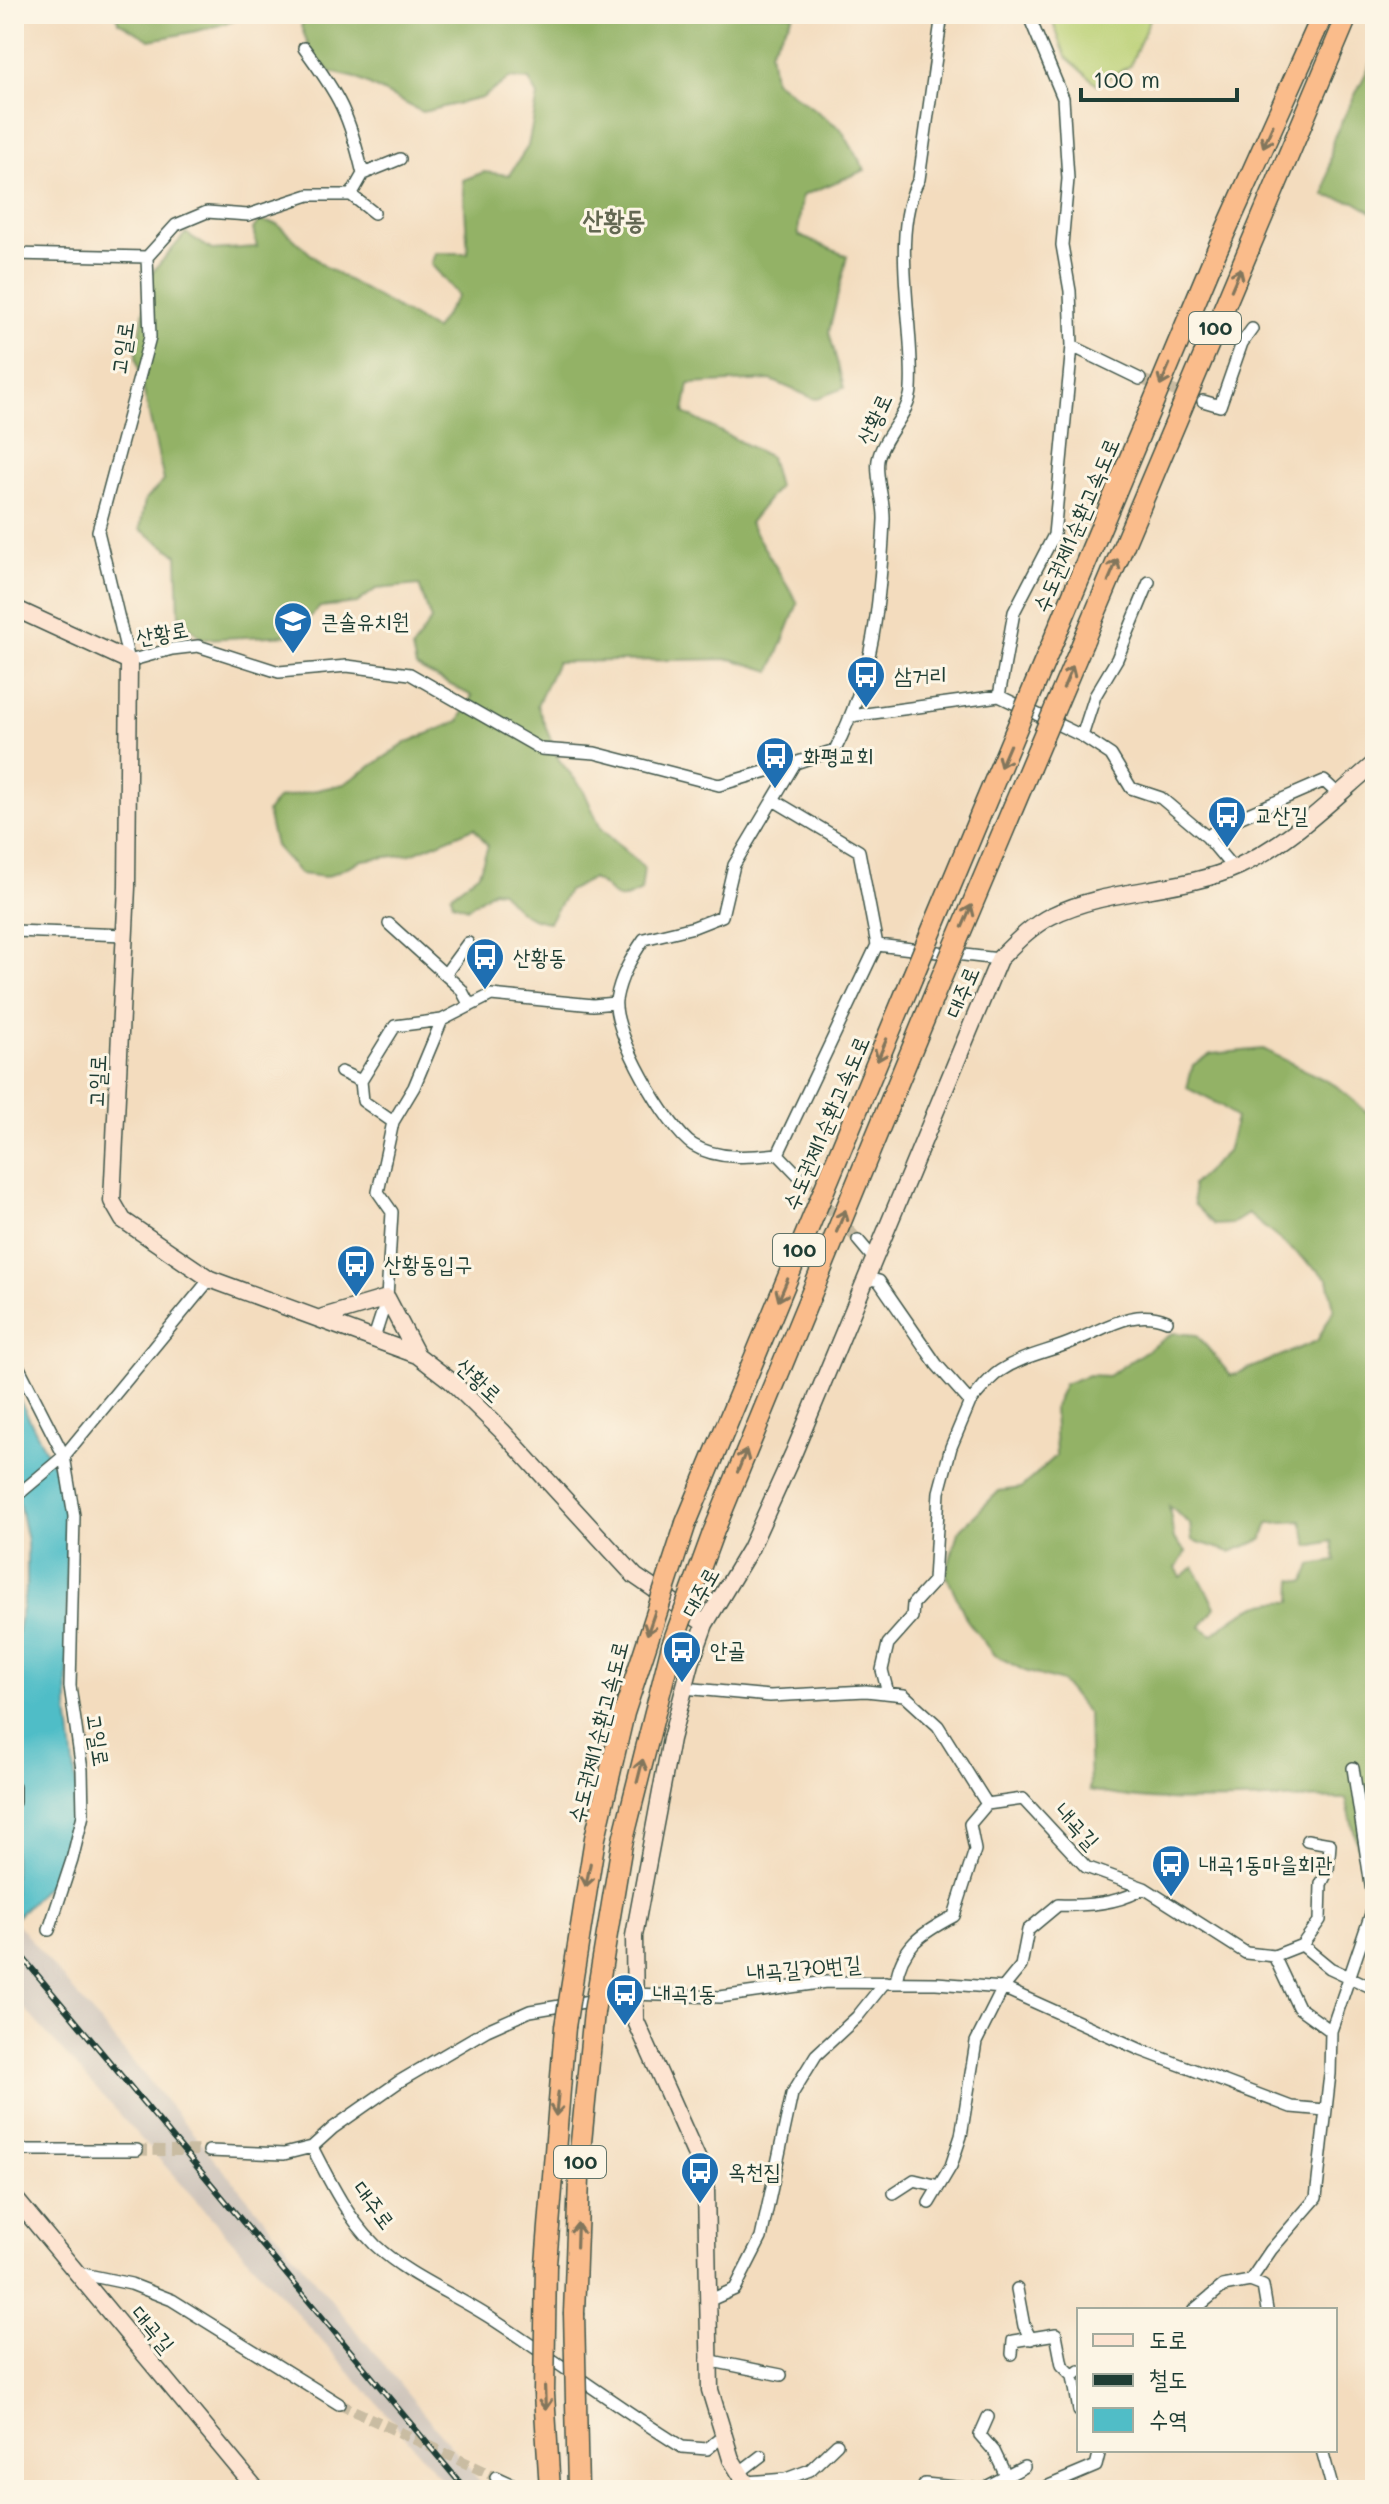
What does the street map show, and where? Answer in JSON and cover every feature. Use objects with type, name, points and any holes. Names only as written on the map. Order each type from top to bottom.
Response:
[{"type":"highway","name":"수도권제1순환고속도로","points":[[550,2490],[544,2394],[546,2264],[565,2027],[586,1884],[624,1713],[686,1523],[1217,250],[1323,14]]},
{"type":"highway","name":"100","points":[[578,2490],[574,2313],[580,2152],[594,2012],[607,1918],[625,1828],[672,1645],[713,1533],[937,988],[1348,14]]},
{"type":"street","name":"산황로","points":[[129,661],[172,649],[198,646],[279,672],[347,666],[410,674],[541,749],[595,753],[719,785],[835,750],[851,716],[876,633],[884,516],[878,461],[911,393],[911,333],[905,268],[910,197],[919,179],[942,14]]},
{"type":"street","points":[[999,696],[1014,612],[1054,535],[1072,346],[1070,291],[1062,245],[1068,179],[1063,98],[1028,14]]},
{"type":"street","points":[[304,48],[337,94],[350,120],[363,174]]},
{"type":"street","points":[[351,195],[363,174],[400,159]]},
{"type":"street","points":[[14,254],[147,257],[176,225],[207,212],[248,215],[309,195],[351,195],[374,213]]},
{"type":"street","name":"고일로","points":[[147,257],[150,337],[98,531],[129,661],[125,935],[112,1201],[123,1220],[210,1279],[323,1317],[374,1338]]},
{"type":"street","points":[[1203,401],[1220,406],[1242,343],[1252,329]]},
{"type":"street","points":[[1072,346],[1140,379]]},
{"type":"street","points":[[1082,736],[1095,696],[1117,659],[1149,582]]},
{"type":"street","points":[[14,608],[129,661]]},
{"type":"street","points":[[851,716],[999,696],[1082,736],[1111,755],[1131,788],[1161,798],[1207,837],[1233,868]]},
{"type":"street","points":[[795,763],[734,865],[722,916],[694,927],[644,939],[626,967],[615,1003],[623,1035],[668,1122],[676,1130],[693,1145],[716,1155],[778,1154],[803,1180]]},
{"type":"street","name":"대주로","points":[[745,2482],[723,2436],[710,2390],[707,2360],[706,2189],[698,2160],[635,2019],[632,1994],[634,1936],[684,1688],[705,1624],[750,1549],[999,959],[1025,933],[1050,916],[1233,868],[1276,847],[1375,763]]},
{"type":"street","points":[[1207,837],[1225,824],[1324,781],[1338,794]]},
{"type":"street","points":[[775,801],[859,851],[877,945],[778,1154]]},
{"type":"street","points":[[389,924],[446,973],[461,989],[470,1006]]},
{"type":"street","points":[[14,931],[125,935]]},
{"type":"street","points":[[446,973],[468,943]]},
{"type":"street","points":[[877,945],[999,959]]},
{"type":"street","points":[[393,1122],[363,1101],[361,1081],[395,1026],[442,1020],[491,995],[593,1005],[615,1003]]},
{"type":"street","points":[[374,1338],[387,1298],[392,1212],[378,1192],[393,1122],[414,1087],[442,1020]]},
{"type":"street","points":[[341,1072],[361,1081]]},
{"type":"street","points":[[858,1240],[874,1259]]},
{"type":"street","points":[[866,1278],[879,1281],[937,1365],[970,1402]]},
{"type":"street","points":[[14,1498],[64,1457],[210,1279]]},
{"type":"street","points":[[323,1317],[387,1298]]},
{"type":"street","points":[[387,1298],[417,1355]]},
{"type":"street","points":[[888,1693],[882,1670],[888,1644],[912,1617],[913,1604],[934,1581],[939,1492],[951,1447],[970,1402],[996,1373],[1023,1357],[1134,1317],[1157,1317],[1167,1321]]},
{"type":"street","name":"산황로","points":[[374,1338],[417,1355],[451,1381],[502,1431],[635,1576],[705,1624]]},
{"type":"street","name":"고일로","points":[[14,1358],[64,1457],[74,1516],[70,1686],[82,1770],[83,1815],[49,1930]]},
{"type":"street","points":[[684,1688],[770,1696],[866,1691],[904,1695],[938,1726],[987,1804],[970,1824],[975,1850],[954,1916],[926,1931],[899,1959],[890,1982]]},
{"type":"street","points":[[1250,2281],[1291,2225],[1316,2198],[1331,2031],[1374,1905],[1353,1768]]},
{"type":"street","points":[[14,1787],[14,1802]]},
{"type":"street","name":"내곡길","points":[[987,1804],[1023,1799],[1049,1824],[1063,1846],[1086,1867],[1144,1888],[1246,1953],[1274,1956]]},
{"type":"street","points":[[1307,1840],[1330,1844],[1328,1870],[1321,1884],[1320,1920],[1302,1945],[1274,1956],[1298,2007],[1331,2031]]},
{"type":"street","points":[[929,2203],[961,2136],[976,2042],[1003,1988],[1021,1966],[1028,1930],[1058,1905],[1079,1906],[1130,1897],[1144,1888]]},
{"type":"street","points":[[1302,1945],[1330,1968],[1375,1989]]},
{"type":"street","name":"내곡길70번길","points":[[632,1994],[720,1997],[826,1982],[1003,1988]]},
{"type":"street","name":"내곡길70번길","points":[[708,2301],[735,2289],[761,2238],[792,2094],[816,2055],[890,1982]]},
{"type":"street","points":[[1003,1988],[1141,2050],[1291,2107],[1325,2110]]},
{"type":"street","points":[[209,2151],[284,2154],[312,2147],[333,2128],[400,2081],[487,2030],[530,2011],[632,1994]]},
{"type":"street","name":"대주로","points":[[312,2147],[343,2205],[361,2228],[377,2246],[413,2273],[486,2315],[682,2447],[707,2449],[723,2436]]},
{"type":"street","points":[[14,2150],[137,2150]]},
{"type":"street","points":[[894,2193],[914,2180],[939,2186]]},
{"type":"street","name":"대곡길","points":[[14,2197],[257,2490]]},
{"type":"street","points":[[78,2273],[131,2284],[172,2300],[339,2404]]},
{"type":"street","points":[[1196,2308],[1223,2286],[1250,2281],[1263,2286],[1267,2308]]},
{"type":"street","points":[[1017,2289],[1024,2326],[1031,2339]]},
{"type":"street","points":[[1012,2354],[1013,2341],[1056,2334],[1062,2365],[1076,2373]]},
{"type":"street","points":[[707,2360],[781,2375]]},
{"type":"street","points":[[988,2417],[980,2435],[994,2451],[1005,2474]]},
{"type":"street","points":[[745,2482],[786,2479],[810,2470],[837,2444]]},
{"type":"street","points":[[1039,2490],[1096,2466],[1100,2452]]},
{"type":"street","points":[[1323,2452],[1333,2490]]},
{"type":"street","points":[[745,2482],[761,2456]]},
{"type":"street","points":[[922,2490],[925,2484],[985,2489],[1005,2474],[1024,2467]]},
{"type":"street","points":[[496,2477],[525,2490]]},
{"type":"shaded area","points":[[14,1920],[487,2490],[450,2490],[380,2406],[14,1997]]},
{"type":"green space","points":[[117,14],[249,14],[214,27],[150,40],[118,22]]},
{"type":"green space","points":[[310,14],[794,14],[770,51],[774,80],[841,129],[865,170],[802,196],[798,235],[847,256],[829,332],[844,388],[815,399],[771,380],[689,384],[684,413],[770,457],[778,487],[749,523],[798,603],[771,671],[731,659],[557,662],[537,705],[559,760],[583,789],[601,829],[644,868],[641,891],[617,898],[591,879],[568,891],[549,922],[522,912],[501,891],[493,890],[468,908],[453,903],[451,895],[479,873],[488,846],[474,828],[411,854],[362,860],[326,877],[300,874],[275,846],[267,812],[277,799],[344,784],[408,742],[459,721],[472,696],[416,667],[412,649],[431,620],[419,585],[376,589],[357,603],[320,607],[292,635],[202,639],[179,616],[177,555],[140,529],[145,500],[164,481],[136,357],[150,275],[186,233],[212,250],[257,247],[253,229],[259,221],[277,224],[324,266],[435,330],[458,295],[431,264],[435,253],[468,253],[463,180],[484,172],[509,175],[528,146],[538,96],[529,80],[510,78],[482,98],[422,112],[356,78],[331,72],[312,55],[301,26]]},
{"type":"green space","points":[[1050,14],[1152,14],[1130,66],[1097,84],[1066,57]]},
{"type":"green space","points":[[1375,55],[1375,214],[1355,202],[1325,196],[1333,139]]},
{"type":"green space","points":[[1263,1049],[1335,1085],[1375,1119],[1375,1889],[1367,1884],[1346,1799],[1185,1801],[1090,1790],[1088,1714],[1062,1682],[1025,1671],[993,1654],[967,1620],[946,1574],[958,1532],[999,1491],[1021,1488],[1056,1456],[1054,1407],[1064,1384],[1088,1375],[1108,1376],[1173,1333],[1197,1335],[1231,1376],[1317,1341],[1334,1309],[1328,1279],[1248,1214],[1232,1224],[1215,1225],[1194,1204],[1192,1185],[1227,1152],[1236,1118],[1222,1106],[1187,1088],[1193,1065],[1211,1054]],"holes":[[[1169,1506],[1190,1524],[1192,1540],[1230,1552],[1262,1540],[1268,1523],[1301,1521],[1309,1546],[1332,1541],[1336,1561],[1311,1565],[1305,1582],[1293,1580],[1292,1602],[1258,1606],[1212,1635],[1201,1627],[1215,1607],[1194,1567],[1181,1577],[1176,1568],[1186,1552],[1174,1539]]]},
{"type":"water","points":[[14,1389],[56,1471],[66,1510],[68,1709],[79,1812],[63,1868],[14,1920],[14,1815],[20,1814],[14,1729],[14,1650],[27,1583],[27,1541],[14,1478]]},
{"type":"tunnel","points":[[1140,379],[1203,401]]},
{"type":"tunnel","points":[[803,1180],[858,1240]]},
{"type":"tunnel","points":[[137,2150],[209,2151]]},
{"type":"tunnel","points":[[339,2404],[496,2477]]},
{"type":"railway","points":[[14,1947],[466,2490]]},
{"type":"place","name":"큰솔유치원","points":[[293,655]]},
{"type":"place","name":"삼거리","points":[[866,709]]},
{"type":"place","name":"화평교회","points":[[775,790]]},
{"type":"place","name":"교산길","points":[[1227,849]]},
{"type":"place","name":"산황동","points":[[485,991]]},
{"type":"place","name":"산황동입구","points":[[356,1298]]},
{"type":"place","name":"안골","points":[[682,1684]]},
{"type":"place","name":"내곡1동마을회관","points":[[1171,1898]]},
{"type":"place","name":"내곡1동","points":[[625,2027]]},
{"type":"place","name":"옥천집","points":[[700,2205]]},
{"type":"district","name":"산황동","points":[[614,220]]}]
